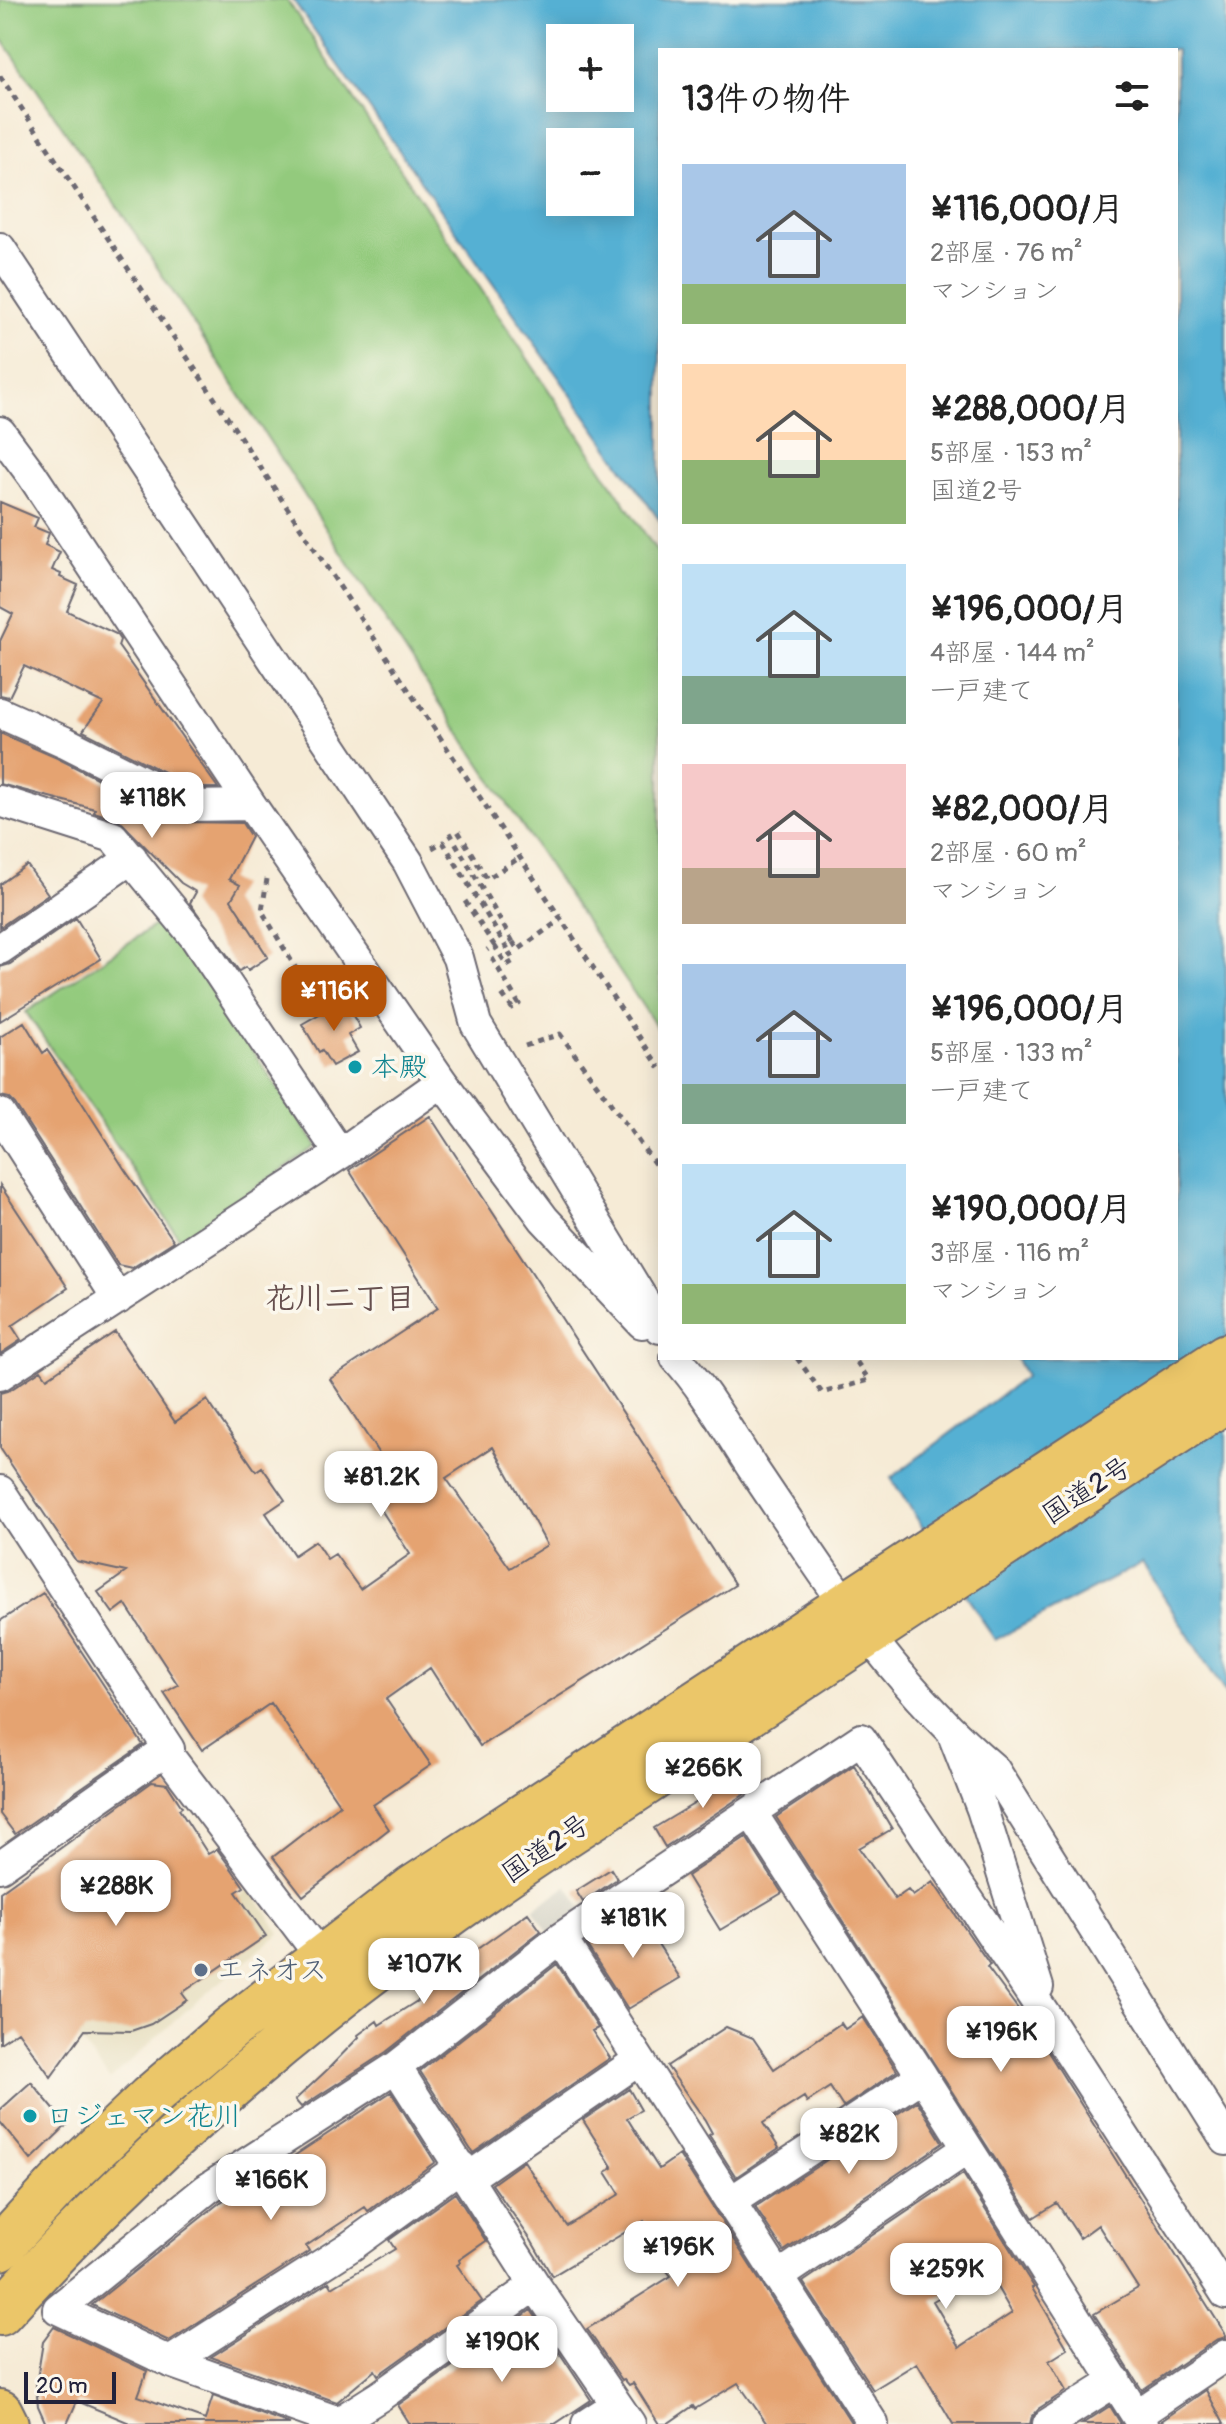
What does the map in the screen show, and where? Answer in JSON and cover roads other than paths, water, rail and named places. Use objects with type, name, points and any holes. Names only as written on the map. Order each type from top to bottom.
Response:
[{"type":"main road","name":"国道2号","points":[[0,2313],[62,2244],[150,2160],[345,1993],[1226,1356]]},
{"type":"main road","name":"国道2号","points":[[0,2248],[59,2184],[149,2098],[231,2028],[413,1888],[653,1733],[872,1610],[1226,1400]]},
{"type":"main road","points":[[0,2412],[6,2424]]},
{"type":"street","points":[[0,248],[408,862],[458,958],[476,1024],[658,1325]]},
{"type":"street","points":[[1,436],[32,475],[251,805],[442,1082],[544,1219],[658,1340]]},
{"type":"street","points":[[0,713],[191,806],[251,805]]},
{"type":"street","points":[[0,801],[113,837],[195,937],[340,1154]]},
{"type":"street","points":[[0,949],[132,858]]},
{"type":"street","points":[[0,1375],[340,1154],[442,1082]]},
{"type":"street","points":[[0,1114],[118,1299]]},
{"type":"street","points":[[679,1360],[872,1610],[906,1685],[953,1735],[994,1769],[1226,2140]]},
{"type":"street","points":[[0,1491],[169,1749],[4,1854]]},
{"type":"street","points":[[953,1735],[982,1809],[1048,2019]]},
{"type":"street","points":[[535,2285],[342,2423],[170,2362],[58,2309],[207,2189],[396,2067],[561,1938],[861,1739],[1226,2294]]},
{"type":"street","points":[[165,1751],[321,1957]]},
{"type":"street","points":[[751,1812],[1139,2420],[1226,2355]]},
{"type":"street","points":[[561,1938],[873,2424]]},
{"type":"street","points":[[170,2362],[639,2060]]},
{"type":"street","points":[[396,2067],[535,2285],[623,2415],[587,2424]]},
{"type":"street","points":[[730,2202],[922,2076]]},
{"type":"street","points":[[778,2277],[967,2149]]},
{"type":"street","points":[[1048,2424],[1116,2381]]},
{"type":"water","points":[[293,0],[1226,0],[1226,1694],[1142,1563],[995,1640],[891,1478],[1026,1376],[1017,1360],[1178,1360],[1178,48],[658,48],[658,518]]},
{"type":"place","name":"本殿","points":[[355,1067]]},
{"type":"place","name":"エネオス","points":[[201,1970]]},
{"type":"place","name":"ロジェマン花川","points":[[30,2116]]},
{"type":"district","name":"花川二丁目","points":[[340,1298]]}]
